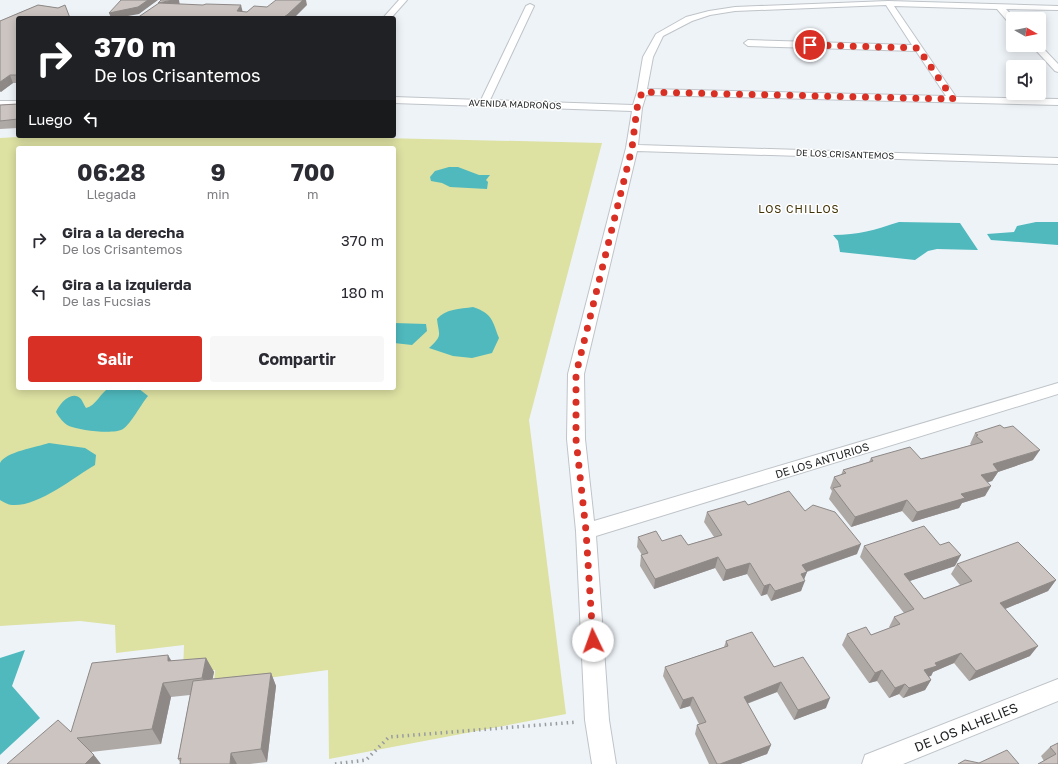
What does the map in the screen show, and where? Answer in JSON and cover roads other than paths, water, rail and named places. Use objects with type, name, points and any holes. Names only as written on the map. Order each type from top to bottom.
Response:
[{"type":"street","points":[[389,16],[403,0]]},
{"type":"street","points":[[888,3],[953,99]]},
{"type":"street","points":[[604,764],[597,720],[586,531],[576,439],[576,374],[632,148],[637,108],[642,92],[648,57],[660,34],[689,19],[709,13],[735,9],[888,3],[999,6],[1054,5]]},
{"type":"street","points":[[484,103],[530,6]]},
{"type":"street","points":[[999,6],[1006,14]]},
{"type":"street","points":[[748,43],[918,48]]},
{"type":"street","points":[[1042,52],[1058,69]]},
{"type":"street","points":[[642,92],[1058,102]]},
{"type":"street","name":"AVENIDA MADROÑOS","points":[[396,100],[637,108]]},
{"type":"street","points":[[0,104],[16,104]]},
{"type":"street","name":"DE LOS CRISANTEMOS","points":[[632,148],[1058,160]]},
{"type":"street","name":"DE LOS ANTURIOS","points":[[586,531],[1058,388]]},
{"type":"street","name":"DE LOS ALHELIES","points":[[874,764],[1058,690]]},
{"type":"water","points":[[449,167],[458,167],[479,175],[490,175],[486,180],[488,182],[487,189],[450,187],[442,183],[431,181],[430,177],[435,171]]},
{"type":"water","points":[[899,222],[960,223],[978,250],[937,249],[928,251],[915,260],[840,252],[838,241],[833,235],[866,232]]},
{"type":"water","points":[[1036,222],[1058,222],[1058,245],[991,240],[987,234],[1014,232],[1017,226]]},
{"type":"water","points":[[473,307],[485,312],[491,318],[495,327],[499,338],[492,353],[472,358],[453,356],[429,348],[438,338],[439,332],[437,319],[440,316],[453,310]]},
{"type":"water","points":[[396,323],[426,324],[427,331],[412,345],[396,343]]},
{"type":"water","points":[[106,390],[140,390],[148,396],[126,427],[118,431],[104,432],[74,428],[65,423],[56,412],[60,405],[70,397],[77,396],[81,399],[86,408],[93,405]]},
{"type":"water","points":[[49,443],[85,448],[96,455],[95,465],[44,497],[22,504],[12,505],[0,500],[0,463],[3,459],[22,450]]},
{"type":"water","points":[[25,650],[12,686],[40,718],[0,755],[0,658]]},
{"type":"district","name":"LOS CHILLOS","points":[[799,208]]}]
